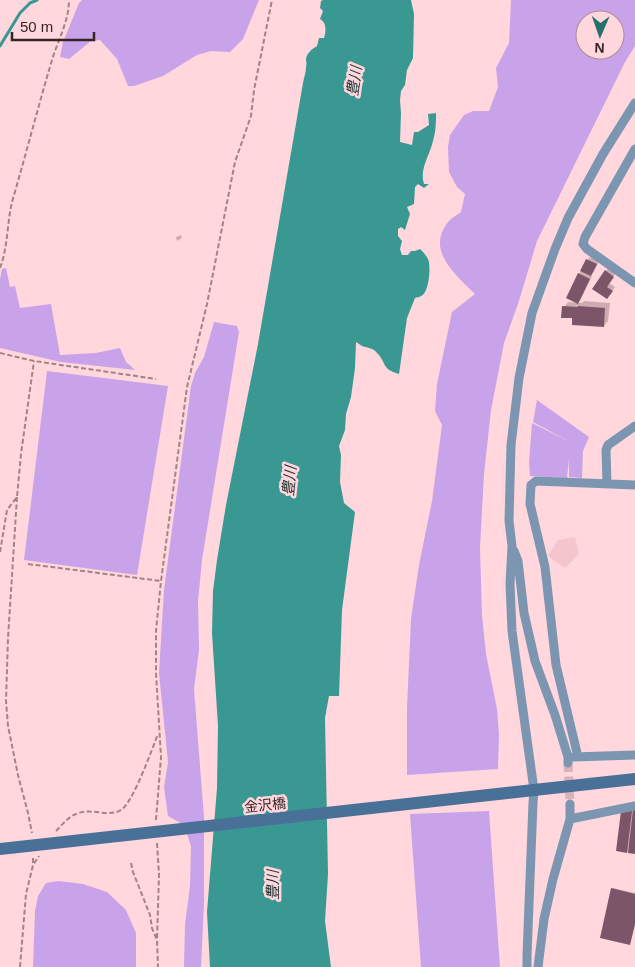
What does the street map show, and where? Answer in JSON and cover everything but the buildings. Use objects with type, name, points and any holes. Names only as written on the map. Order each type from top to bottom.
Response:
[{"type":"main road","name":"金沢橋","points":[[0,849],[635,779]]},
{"type":"street","points":[[528,967],[534,790],[512,631],[510,584],[512,546],[509,521],[511,445],[519,378],[532,313],[568,218],[603,154],[635,103]]},
{"type":"street","points":[[634,151],[585,237],[583,244],[587,249],[635,283]]},
{"type":"street","points":[[607,484],[606,450],[608,445],[635,426]]},
{"type":"street","points":[[578,757],[556,665],[545,567],[530,504],[531,484],[536,481],[635,486]]},
{"type":"street","points":[[512,546],[518,561],[524,613],[535,661],[555,715],[568,760],[578,757],[635,755]]},
{"type":"street","points":[[538,967],[544,920],[553,879],[570,819],[570,804]]},
{"type":"street","points":[[570,819],[635,806]]},
{"type":"path","points":[[0,268],[6,244],[8,216],[65,22],[69,0]]},
{"type":"path","points":[[156,826],[161,756],[156,673],[156,631],[187,387],[207,304],[235,162],[251,116],[257,73],[272,0]]},
{"type":"path","points":[[0,353],[34,361],[156,379]]},
{"type":"path","points":[[32,834],[8,726],[6,701],[17,497],[34,361]]},
{"type":"path","points":[[0,552],[7,510],[17,497]]},
{"type":"path","points":[[28,564],[161,581]]},
{"type":"path","points":[[156,836],[159,874],[158,967]]},
{"type":"path","points":[[33,858],[33,865]]},
{"type":"path","points":[[131,863],[157,940]]},
{"type":"shaded area","points":[[82,0],[259,0],[243,39],[230,52],[211,51],[197,55],[163,76],[134,86],[128,86],[117,59],[100,40],[91,41],[69,59],[60,57],[63,42]]},
{"type":"shaded area","points":[[511,0],[635,0],[635,46],[625,62],[537,241],[504,343],[491,410],[484,474],[480,548],[482,615],[486,654],[497,709],[499,734],[498,769],[407,775],[407,707],[411,619],[419,565],[432,501],[442,425],[435,411],[437,384],[452,312],[475,294],[447,263],[440,245],[441,235],[447,223],[461,212],[465,194],[457,187],[449,172],[448,147],[450,135],[464,115],[473,111],[489,111],[498,87],[496,68],[509,43]]},
{"type":"shaded area","points":[[6,268],[10,287],[15,286],[20,308],[51,304],[60,355],[96,353],[120,348],[126,362],[135,370],[61,362],[0,348],[0,279],[2,269]]},
{"type":"shaded area","points":[[214,322],[237,326],[239,332],[202,560],[198,601],[199,650],[194,689],[204,817],[204,903],[201,967],[184,967],[191,846],[184,825],[168,816],[164,787],[168,762],[159,673],[164,590],[191,386],[195,373],[204,357]]},
{"type":"shaded area","points":[[47,371],[168,386],[137,575],[24,560]]},
{"type":"shaded area","points":[[537,400],[589,437],[583,451],[582,478],[569,477],[569,459],[567,478],[530,476],[529,462],[532,423],[572,443],[533,422]]},
{"type":"shaded area","points":[[575,537],[579,554],[565,568],[548,556],[558,540]]},
{"type":"shaded area","points":[[489,811],[500,967],[421,967],[410,814]]},
{"type":"shaded area","points":[[58,881],[83,884],[107,892],[126,910],[136,933],[136,967],[33,967],[35,911],[38,896],[46,883]]},
{"type":"water","name":"豊川","points":[[411,0],[414,14],[413,58],[407,70],[405,85],[401,91],[400,142],[412,145],[414,132],[418,132],[429,125],[428,114],[436,113],[436,124],[432,146],[423,173],[424,184],[429,184],[424,188],[418,184],[415,187],[414,204],[407,207],[410,214],[405,230],[401,227],[398,229],[398,236],[402,241],[400,249],[402,255],[408,255],[411,251],[420,249],[428,259],[428,285],[422,295],[415,298],[407,318],[399,374],[389,370],[374,350],[356,342],[351,397],[346,414],[345,430],[339,446],[341,455],[340,482],[344,503],[355,512],[342,610],[339,696],[329,696],[325,718],[328,874],[325,921],[331,967],[210,967],[207,912],[217,788],[218,726],[212,633],[213,591],[226,505],[258,344],[306,71],[306,59],[310,51],[317,46],[319,38],[324,38],[325,33],[325,25],[320,19],[323,11],[320,8],[321,1]]},
{"type":"waterway","points":[[0,46],[20,13],[30,3],[37,0]]},
{"type":"tunnel","points":[[568,763],[570,804]]}]
